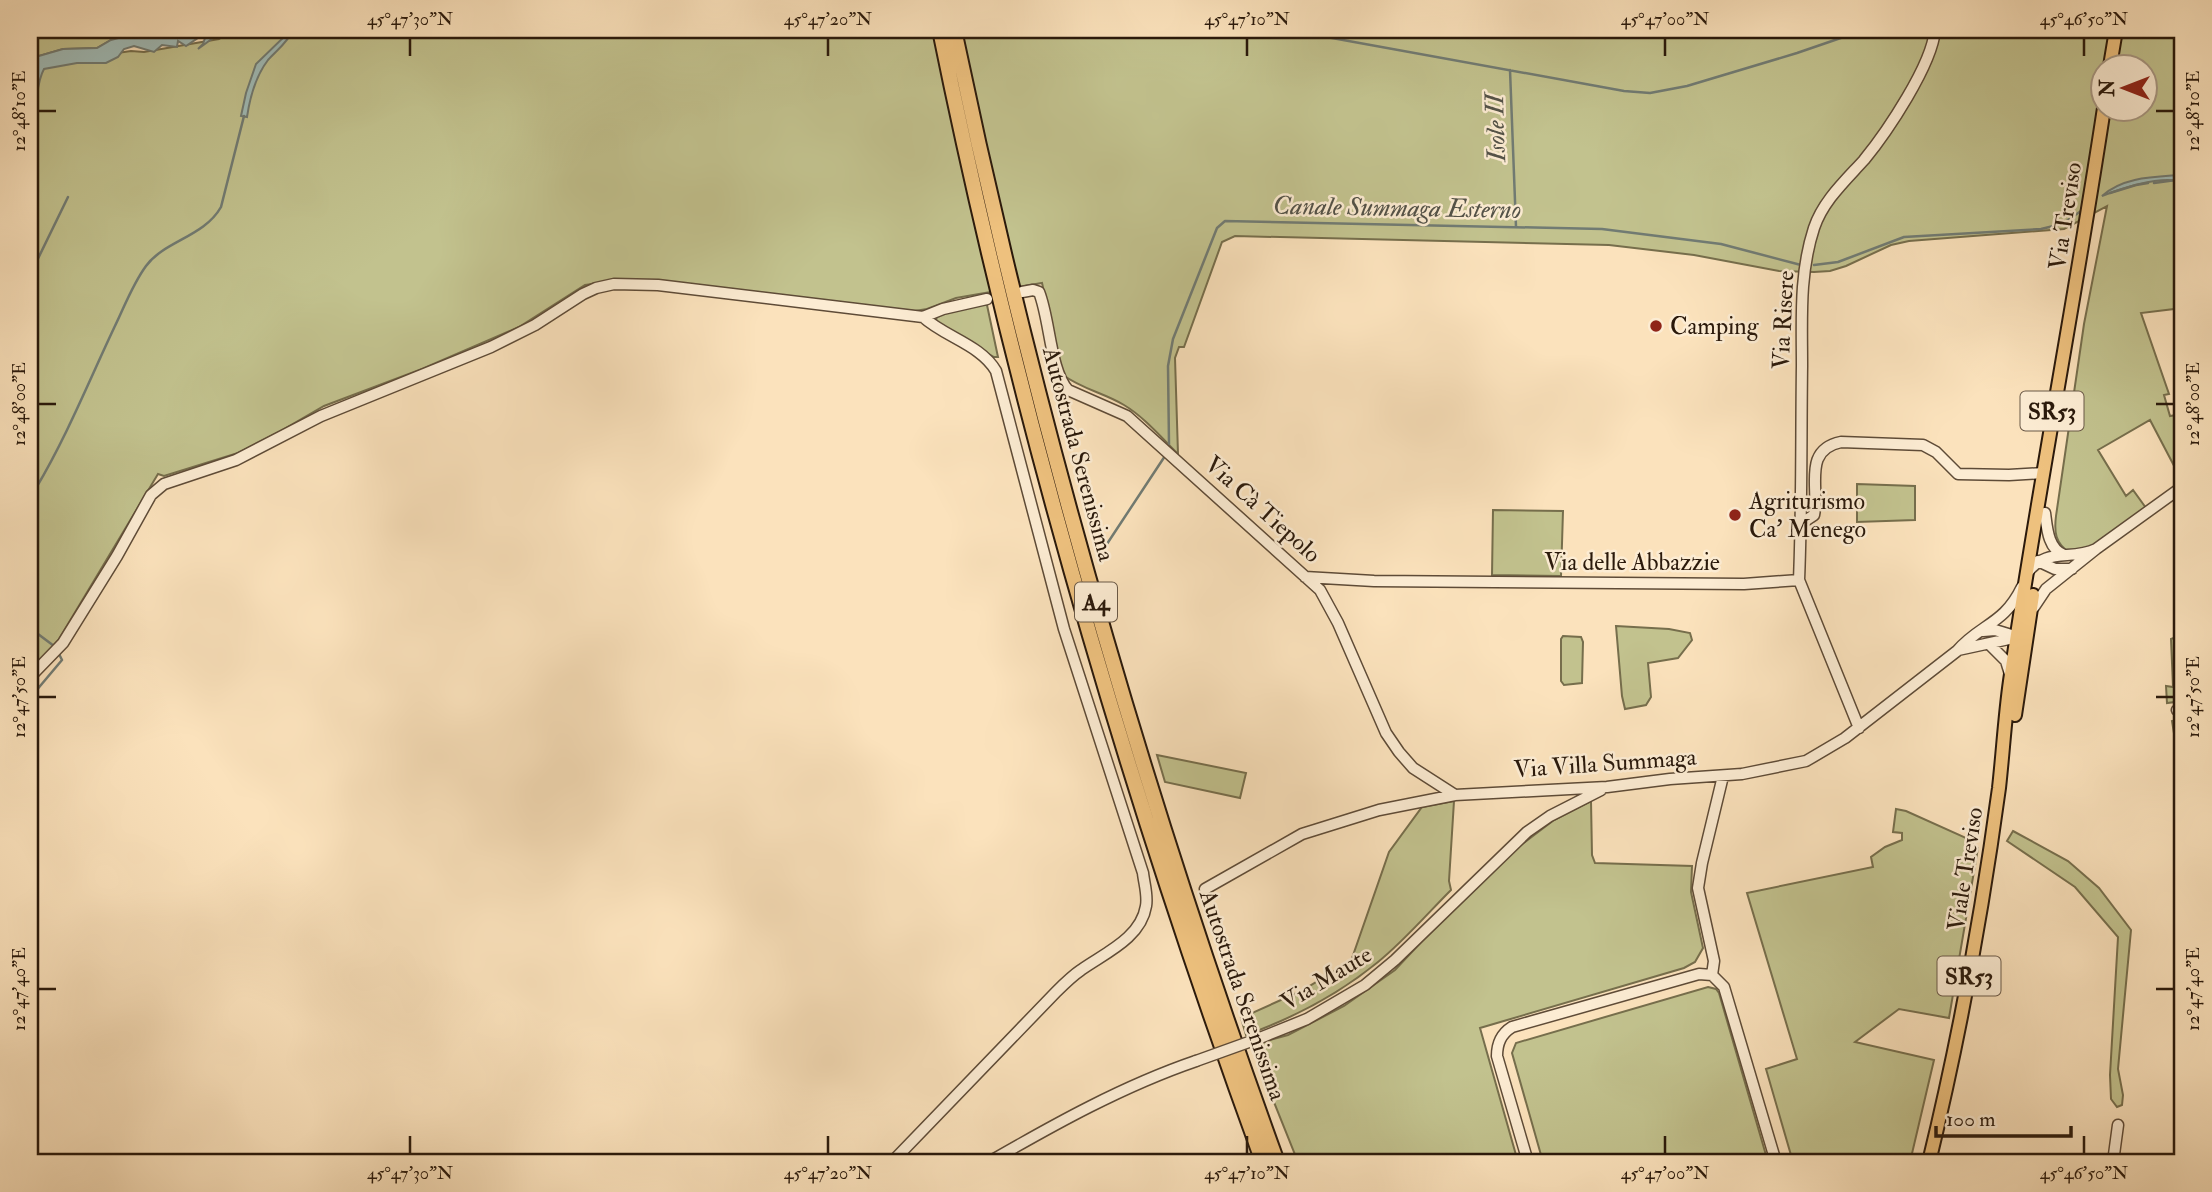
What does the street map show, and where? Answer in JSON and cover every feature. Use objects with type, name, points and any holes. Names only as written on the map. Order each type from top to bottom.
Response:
[{"type":"highway","name":"Autostrada Serenissima","points":[[940,30],[1005,317],[1068,556],[1143,810],[1227,1063],[1263,1162]]},
{"type":"highway","name":"Autostrada Serenissima","points":[[954,30],[1017,310],[1079,545],[1164,831],[1277,1162]]},
{"type":"main road","points":[[2112,52],[2116,30]]},
{"type":"main road","name":"Via Treviso","points":[[2028,571],[2102,122]]},
{"type":"main road","name":"Via Treviso","points":[[2038,561],[2063,387],[2068,331]]},
{"type":"main road","name":"Viale Treviso","points":[[1999,787],[2016,706],[2038,561]]},
{"type":"main road","name":"Viale Treviso","points":[[1929,1162],[1967,986],[1999,787],[2010,681],[2028,571]]},
{"type":"street","name":"Via Risere","points":[[1799,580],[1802,523],[1801,292],[1814,229],[1828,202],[1875,146],[1903,103],[1929,55],[1935,30]]},
{"type":"street","points":[[30,677],[57,649],[117,556],[151,495],[164,484],[236,460],[321,416],[491,347],[535,325],[596,288],[614,285],[659,285],[923,317],[943,309],[987,299]]},
{"type":"street","name":"Via Cà Tiepolo","points":[[1022,292],[1039,292],[1057,369],[1068,390],[1127,416],[1321,590],[1386,733],[1413,768],[1455,795]]},
{"type":"street","points":[[892,1162],[1056,992],[1136,930],[1146,906],[1143,873],[1064,629],[996,371],[990,360],[935,328],[923,317]]},
{"type":"street","name":"Via Risere","points":[[1802,523],[1814,515],[1816,464],[1825,449],[1841,442],[1923,445],[1936,452],[1958,474],[2043,473]]},
{"type":"street","points":[[2016,706],[2018,637],[2039,598],[2046,589],[2096,550],[2182,487]]},
{"type":"street","points":[[2038,561],[2036,548],[2042,506],[2040,492]]},
{"type":"street","points":[[2045,513],[2051,542],[2057,552],[2064,555]]},
{"type":"street","points":[[2038,561],[2096,550]]},
{"type":"street","points":[[2038,561],[2055,569],[2072,569]]},
{"type":"street","name":"Via Villa Summaga","points":[[1205,889],[1302,834],[1379,810],[1455,795],[1608,787],[1723,776],[1806,761],[1859,728],[2011,607],[2028,571],[2038,561]]},
{"type":"street","name":"Via delle Abbazzie","points":[[1306,577],[1374,581],[1744,584],[1799,580]]},
{"type":"street","points":[[1799,580],[1859,728]]},
{"type":"street","points":[[1983,631],[1995,630],[2018,637]]},
{"type":"street","points":[[1957,651],[2018,637]]},
{"type":"street","points":[[1989,644],[2006,661],[2010,681]]},
{"type":"street","points":[[1712,975],[1714,961],[1698,888],[1723,776]]},
{"type":"street","name":"Via Maute","points":[[989,1162],[1120,1091],[1307,1019],[1365,985],[1395,960],[1527,832],[1563,808],[1608,787]]},
{"type":"street","points":[[1560,789],[1563,808]]},
{"type":"street","points":[[1528,1162],[1497,1056],[1498,1044],[1506,1031],[1511,1027],[1706,973],[1712,975],[1724,987],[1776,1162]]},
{"type":"street","points":[[1923,1162],[1942,1108]]},
{"type":"street","points":[[2113,1162],[2118,1125]]},
{"type":"green space","points":[[30,30],[173,30],[145,37],[122,37],[97,48],[63,49],[39,56],[30,55]]},
{"type":"green space","points":[[232,30],[2182,30],[2182,308],[2141,313],[2169,394],[2164,395],[2170,416],[2182,414],[2182,481],[2150,420],[2098,450],[2126,496],[2133,490],[2146,508],[2087,551],[2070,553],[2058,541],[2056,516],[2084,324],[2107,206],[2064,229],[1909,241],[1891,245],[1846,266],[1814,272],[1779,271],[1694,255],[1609,245],[1235,236],[1222,242],[1184,347],[1179,347],[1175,358],[1178,454],[1131,410],[1063,375],[1042,283],[956,298],[915,311],[622,280],[585,285],[519,327],[422,369],[324,406],[238,453],[164,476],[158,474],[59,639],[39,664],[30,656],[30,74],[35,74],[35,65],[131,51],[144,52],[219,39]]},
{"type":"green space","points":[[982,303],[987,305],[998,357],[939,326],[936,321],[937,315]]},
{"type":"green space","points":[[1857,484],[1915,486],[1915,520],[1857,522]]},
{"type":"green space","points":[[1493,510],[1563,511],[1561,576],[1492,575]]},
{"type":"green space","points":[[1616,626],[1690,633],[1692,640],[1678,658],[1648,663],[1651,697],[1646,705],[1625,709]]},
{"type":"green space","points":[[2182,635],[2182,701],[2167,703],[2166,686],[2173,687],[2171,639]]},
{"type":"green space","points":[[1563,636],[1581,637],[1582,683],[1564,685],[1561,681]]},
{"type":"green space","points":[[2182,719],[2182,783],[2172,721]]},
{"type":"green space","points":[[1157,755],[1246,773],[1240,798],[1165,782]]},
{"type":"green space","points":[[1454,801],[1449,881],[1451,890],[1397,945],[1348,985],[1281,1021],[1246,1035],[1241,1018],[1301,991],[1351,961],[1389,852],[1422,807]]},
{"type":"green space","points":[[1591,801],[1592,855],[1595,863],[1692,866],[1691,892],[1703,948],[1695,962],[1684,968],[1480,1028],[1518,1162],[1298,1162],[1251,1045],[1288,1035],[1344,1006],[1395,970],[1517,848],[1554,820]]},
{"type":"green space","points":[[1896,809],[1964,837],[1978,848],[1949,1018],[1899,1009],[1855,1042],[1934,1060],[1910,1162],[1793,1162],[1766,1069],[1797,1059],[1747,893],[1873,867],[1871,857],[1902,840],[1902,833],[1893,832]]},
{"type":"green space","points":[[2013,831],[2068,861],[2099,888],[2131,930],[2118,1069],[2123,1095],[2122,1105],[2117,1107],[2111,1099],[2110,1075],[2118,937],[2075,887],[2007,841]]},
{"type":"green space","points":[[1708,987],[1719,993],[1768,1162],[1543,1162],[1512,1053],[1516,1043]]},
{"type":"water","points":[[173,30],[224,30],[198,49],[205,38],[201,36],[186,46],[178,41],[177,47],[162,45],[154,52],[134,46],[124,49],[118,57],[106,63],[77,63],[44,69],[30,122],[33,72],[30,70],[30,55],[39,56],[63,49],[97,48],[122,37],[145,37]]},
{"type":"water","points":[[288,30],[293,30],[268,60],[256,80],[247,117],[241,116],[256,64]]},
{"type":"water","points":[[2180,175],[2182,182],[2153,181],[2102,196],[2129,182]]},
{"type":"waterway","points":[[1288,30],[1624,91],[1650,93],[1687,86],[1864,30]]},
{"type":"waterway","name":"Isole II","points":[[1510,70],[1516,227]]},
{"type":"waterway","points":[[36,488],[141,273],[163,250],[205,225],[221,207],[244,116]]},
{"type":"waterway","name":"Canale Summaga Esterno","points":[[2154,183],[2176,180],[2182,182]]},
{"type":"waterway","name":"Canale Summaga Esterno","points":[[2110,193],[2148,183]]},
{"type":"waterway","points":[[30,275],[68,197]]},
{"type":"waterway","name":"Canale Summaga Esterno","points":[[1814,265],[1838,262],[1904,237],[2041,229],[2062,224],[2084,209]]},
{"type":"waterway","name":"Canale Summaga Esterno","points":[[1169,444],[1168,366],[1173,339],[1217,228],[1225,221],[1602,229],[1721,244],[1801,265]]},
{"type":"waterway","name":"Canale Summaga Esterno","points":[[1099,556],[1165,456]]},
{"type":"waterway","points":[[30,628],[54,646]]},
{"type":"waterway","points":[[30,698],[62,660],[58,652]]},
{"type":"place","name":"Camping","points":[[1656,326]]},
{"type":"place","name":"Agriturismo Ca' Menego","points":[[1735,515]]}]
